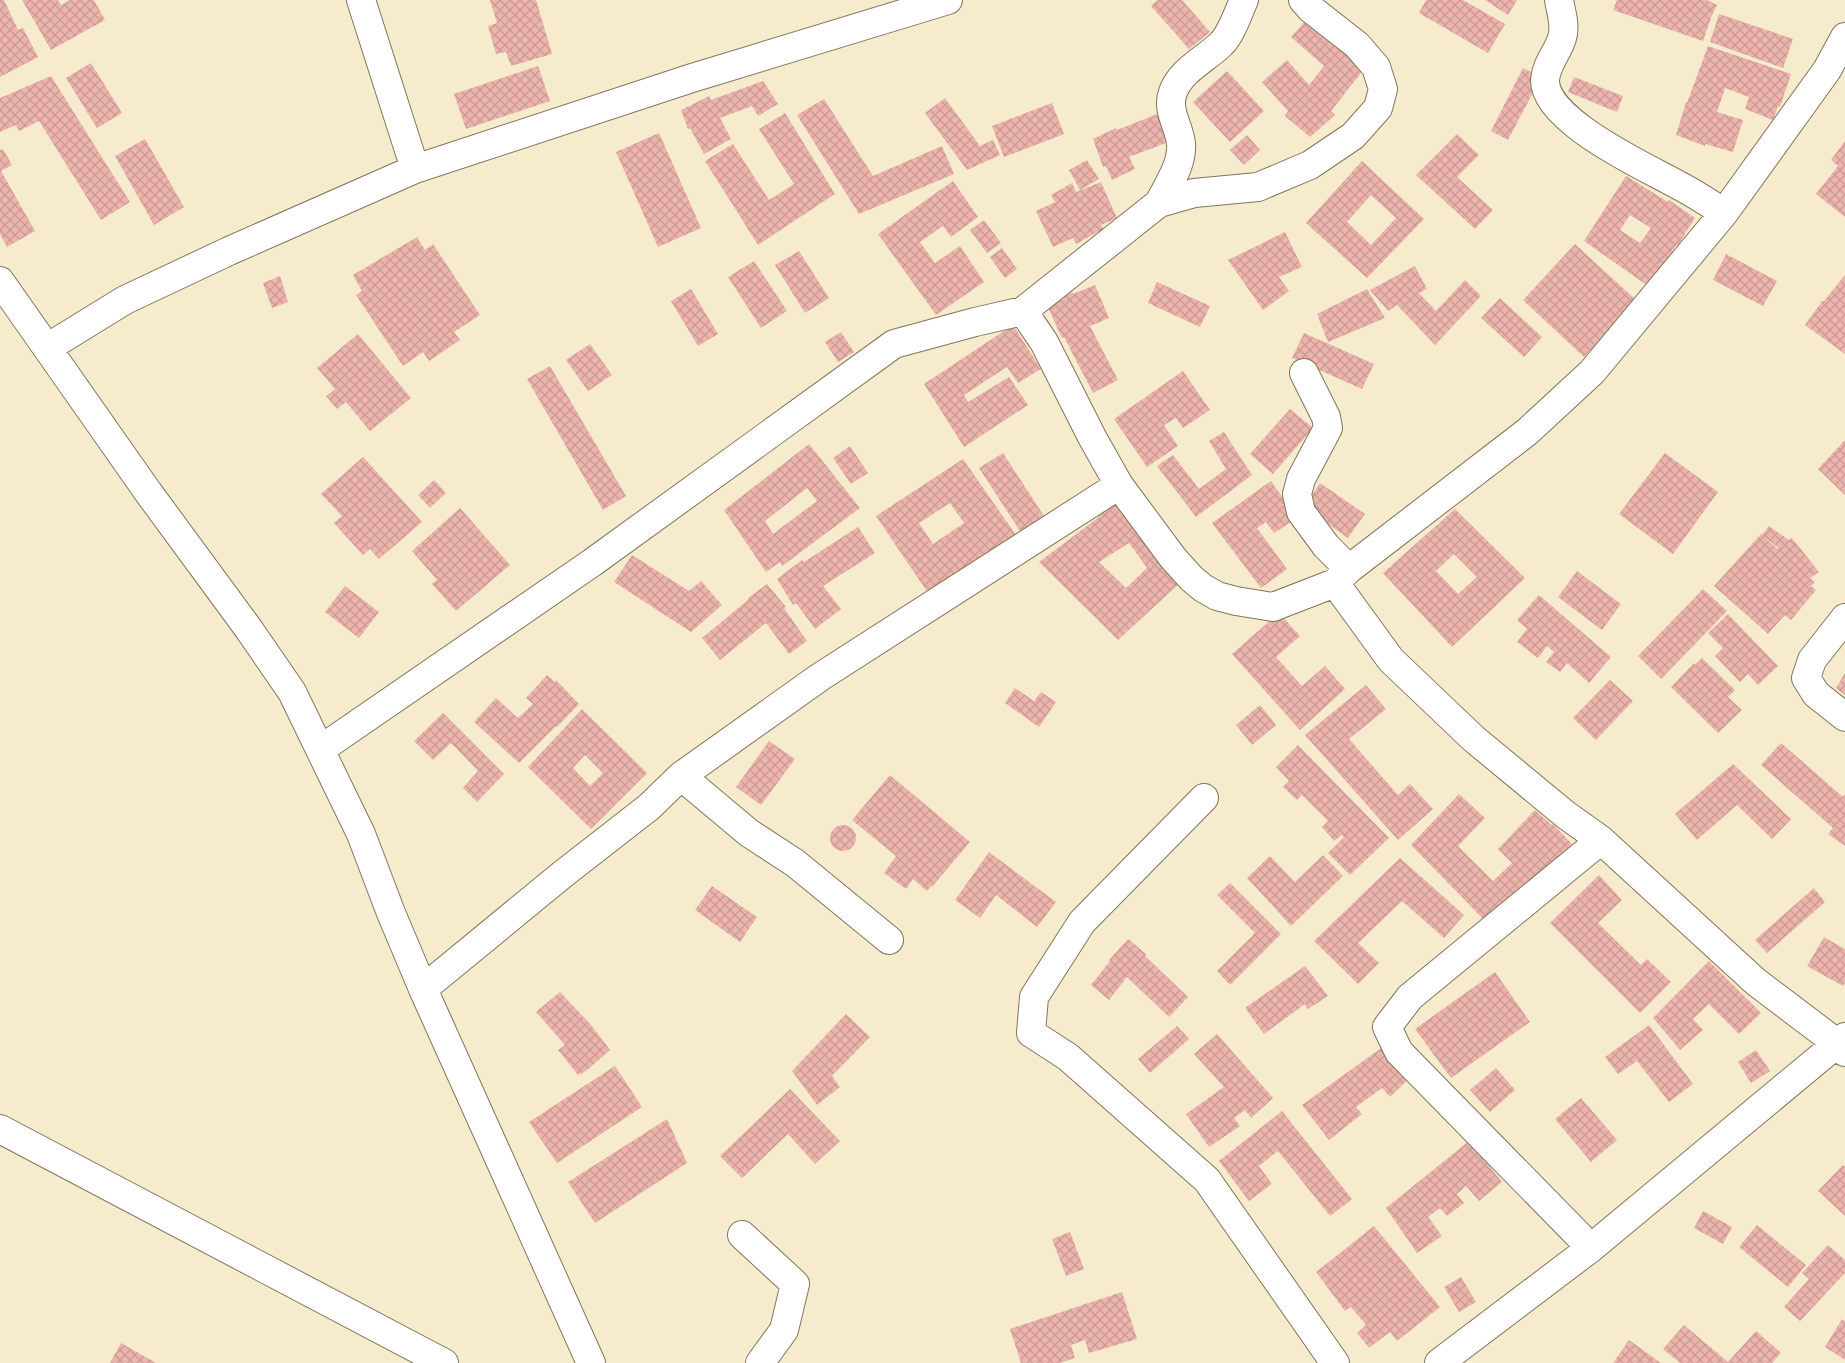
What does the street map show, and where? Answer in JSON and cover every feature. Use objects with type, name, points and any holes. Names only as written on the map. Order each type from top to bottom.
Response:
[{"type":"street","points":[[361,0],[415,170]]},
{"type":"street","points":[[47,348],[125,300],[229,251],[415,170],[692,78],[948,0]]},
{"type":"street","points":[[1159,203],[1180,157],[1181,142],[1170,99],[1174,89],[1185,74],[1223,43],[1244,0]]},
{"type":"street","points":[[321,749],[593,562],[894,344],[1023,311],[1159,203],[1194,193],[1258,187],[1310,165],[1353,136],[1378,108],[1383,89],[1376,67],[1357,46],[1311,9],[1303,0]]},
{"type":"street","points":[[1559,0],[1564,26],[1562,37],[1551,60],[1545,80],[1549,97],[1567,118],[1594,138],[1724,212]]},
{"type":"street","points":[[1023,311],[1044,342],[1092,437],[1119,485],[1173,558],[1191,578],[1217,596],[1274,607],[1342,576],[1528,432],[1592,372],[1836,76],[1845,37]]},
{"type":"street","points":[[0,281],[148,492],[248,628],[292,692],[361,834],[391,913],[424,990],[591,1363]]},
{"type":"street","points":[[1304,373],[1326,417],[1328,428],[1301,479],[1298,494],[1301,512],[1326,546],[1391,660],[1474,739],[1566,815],[1601,840],[1756,982],[1843,1044],[1591,1248],[1439,1363]]},
{"type":"street","points":[[424,990],[563,874],[649,807],[681,776],[820,677],[1119,485]]},
{"type":"street","points":[[1845,618],[1812,660],[1806,678],[1816,694],[1845,717]]},
{"type":"street","points":[[681,776],[749,833],[795,863],[889,940]]},
{"type":"street","points":[[1204,798],[1082,922],[1034,997],[1031,1033],[1068,1057],[1207,1180],[1335,1363]]},
{"type":"street","points":[[1591,1248],[1399,1052],[1387,1027],[1410,997],[1601,840]]},
{"type":"street","points":[[0,1129],[444,1363]]},
{"type":"street","points":[[742,1234],[795,1284],[784,1330],[760,1363]]},
{"type":"building","points":[[0,0],[4,0],[18,30],[23,28],[38,57],[0,77]]},
{"type":"building","points":[[22,0],[58,0],[61,5],[70,0],[94,0],[105,20],[51,50]]},
{"type":"building","points":[[490,0],[536,0],[552,54],[511,66],[506,52],[496,54],[488,26],[497,23]]},
{"type":"building","points":[[1157,0],[1182,0],[1210,32],[1189,49],[1151,6]]},
{"type":"building","points":[[1426,0],[1463,0],[1505,24],[1488,53],[1419,13]]},
{"type":"building","points":[[1485,0],[1517,0],[1508,15]]},
{"type":"building","points":[[1617,0],[1707,0],[1717,5],[1703,41],[1613,10]]},
{"type":"building","points":[[1719,14],[1793,39],[1783,68],[1710,42]]},
{"type":"building","points":[[1311,15],[1368,64],[1331,111],[1335,115],[1310,137],[1285,116],[1288,111],[1262,82],[1287,60],[1309,85],[1324,66],[1291,37]]},
{"type":"building","points":[[1708,46],[1791,74],[1780,107],[1778,106],[1773,120],[1745,109],[1749,97],[1725,88],[1717,112],[1743,120],[1733,152],[1705,144],[1705,146],[1676,135],[1686,102]]},
{"type":"building","points":[[91,63],[122,113],[97,128],[66,78]]},
{"type":"building","points":[[538,66],[550,101],[466,129],[454,94]]},
{"type":"building","points":[[1523,68],[1541,77],[1508,140],[1491,131]]},
{"type":"building","points":[[1227,71],[1264,111],[1230,142],[1193,102]]},
{"type":"building","points":[[51,76],[130,202],[101,220],[39,121],[19,131],[16,125],[0,132],[0,98]]},
{"type":"building","points":[[1574,77],[1623,96],[1617,112],[1568,92]]},
{"type":"building","points":[[763,81],[778,104],[758,116],[752,106],[720,118],[731,139],[704,154],[690,128],[688,129],[681,110],[709,96],[711,100]]},
{"type":"building","points":[[945,98],[980,146],[993,140],[1000,155],[967,170],[925,113]]},
{"type":"building","points":[[824,99],[873,176],[942,146],[954,174],[859,214],[797,115]]},
{"type":"building","points":[[1052,103],[1064,134],[1004,157],[992,126]]},
{"type":"building","points":[[785,113],[835,194],[758,245],[705,161],[733,144],[769,200],[794,184],[759,129]]},
{"type":"building","points":[[1160,113],[1171,141],[1129,157],[1135,169],[1112,180],[1106,166],[1103,167],[1093,139],[1116,128],[1117,130]]},
{"type":"building","points":[[659,133],[701,228],[658,247],[616,152]]},
{"type":"building","points":[[1457,134],[1479,155],[1457,177],[1493,210],[1475,229],[1416,175]]},
{"type":"building","points":[[1247,135],[1260,150],[1244,165],[1230,150]]},
{"type":"building","points":[[145,139],[184,207],[154,225],[115,156]]},
{"type":"building","points":[[1845,141],[1845,217],[1816,194],[1838,166],[1831,160]]},
{"type":"building","points":[[3,149],[12,165],[1,171],[35,231],[7,247],[0,234],[0,150]]},
{"type":"building","points":[[1087,160],[1099,179],[1080,190],[1069,170]]},
{"type":"building","points":[[1362,161],[1424,219],[1367,278],[1306,223]],"holes":[[[1371,195],[1396,218],[1371,245],[1347,222]]]},
{"type":"building","points":[[1626,176],[1668,202],[1669,200],[1695,218],[1648,286],[1584,241]],"holes":[[[1630,215],[1651,228],[1640,243],[1620,230]]]},
{"type":"building","points":[[953,181],[978,217],[951,237],[943,226],[920,242],[935,263],[960,246],[984,282],[936,315],[878,234]]},
{"type":"building","points":[[1101,182],[1117,218],[1101,225],[1103,229],[1076,244],[1073,238],[1053,247],[1036,211],[1055,202],[1051,195],[1072,183],[1076,192]]},
{"type":"building","points":[[984,220],[1001,243],[987,253],[970,230]]},
{"type":"building","points":[[1285,232],[1302,267],[1279,277],[1289,291],[1263,310],[1228,260]]},
{"type":"building","points":[[417,237],[425,250],[433,244],[480,315],[454,332],[460,340],[429,361],[423,352],[403,366],[356,295],[362,291],[353,275]]},
{"type":"building","points":[[1575,244],[1636,300],[1584,357],[1523,300]]},
{"type":"building","points":[[1002,248],[1017,269],[1005,278],[990,257]]},
{"type":"building","points":[[799,251],[829,298],[805,313],[775,265]]},
{"type":"building","points":[[1726,254],[1777,281],[1763,306],[1713,280]]},
{"type":"building","points":[[754,261],[787,311],[761,328],[728,277]]},
{"type":"building","points":[[1415,266],[1427,289],[1419,293],[1436,311],[1465,280],[1481,296],[1435,345],[1397,305],[1388,311],[1370,290]]},
{"type":"building","points":[[1845,275],[1845,354],[1805,325],[1822,301]]},
{"type":"building","points":[[280,276],[288,302],[272,308],[263,283]]},
{"type":"building","points":[[1157,282],[1210,306],[1200,327],[1148,303]]},
{"type":"building","points":[[1095,285],[1109,318],[1090,326],[1118,380],[1093,393],[1064,337],[1062,338],[1047,305],[1072,292],[1073,294]]},
{"type":"building","points":[[691,289],[718,334],[698,346],[671,301]]},
{"type":"building","points":[[1367,289],[1385,318],[1328,342],[1317,314]]},
{"type":"building","points":[[1500,298],[1542,337],[1524,357],[1481,318]]},
{"type":"building","points":[[1013,325],[1041,369],[1018,383],[1007,367],[964,395],[968,402],[1009,377],[1028,405],[964,447],[924,384]]},
{"type":"building","points":[[841,332],[854,352],[838,362],[825,342]]},
{"type":"building","points":[[1304,333],[1374,364],[1362,389],[1292,358]]},
{"type":"building","points":[[358,334],[411,398],[370,431],[346,402],[337,409],[326,396],[335,389],[317,368]]},
{"type":"building","points":[[590,344],[612,375],[588,391],[566,360]]},
{"type":"building","points":[[550,366],[626,496],[603,510],[527,379]]},
{"type":"building","points":[[1183,371],[1210,410],[1183,428],[1176,418],[1164,425],[1178,446],[1147,467],[1114,419]]},
{"type":"building","points":[[1290,409],[1313,428],[1273,474],[1250,454]]},
{"type":"building","points":[[1224,432],[1252,475],[1196,517],[1157,466],[1173,455],[1199,489],[1226,469],[1209,441]]},
{"type":"building","points":[[1845,440],[1845,495],[1818,469]]},
{"type":"building","points":[[809,444],[860,508],[782,566],[780,562],[766,572],[724,510]],"holes":[[[807,488],[817,501],[773,534],[765,521]]]},
{"type":"building","points":[[850,446],[868,473],[851,484],[833,458]]},
{"type":"building","points":[[1003,453],[1044,516],[1020,531],[979,468]]},
{"type":"building","points":[[1665,453],[1718,492],[1673,554],[1619,514]]},
{"type":"building","points":[[363,457],[422,522],[379,559],[370,549],[363,555],[334,523],[342,516],[321,494]]},
{"type":"building","points":[[963,459],[1016,535],[928,593],[876,516]],"holes":[[[950,503],[964,523],[933,544],[919,523]]]},
{"type":"building","points":[[434,480],[446,493],[430,508],[418,495]]},
{"type":"building","points":[[1271,481],[1297,518],[1274,533],[1266,522],[1257,528],[1287,569],[1261,588],[1212,523]]},
{"type":"building","points":[[1320,483],[1365,514],[1348,538],[1304,507]]},
{"type":"building","points":[[1124,498],[1182,581],[1118,640],[1039,562]],"holes":[[[1129,543],[1147,568],[1126,588],[1099,562]]]},
{"type":"building","points":[[460,508],[510,565],[456,611],[432,584],[437,580],[412,551]]},
{"type":"building","points":[[1455,509],[1525,578],[1452,647],[1383,573]],"holes":[[[1454,554],[1477,577],[1458,594],[1436,571]]]},
{"type":"building","points":[[1769,526],[1789,540],[1792,538],[1819,572],[1810,578],[1815,582],[1811,586],[1816,590],[1791,620],[1785,615],[1768,634],[1714,586]]},
{"type":"building","points":[[858,527],[875,553],[823,586],[841,609],[815,629],[796,603],[793,605],[777,579],[802,560],[804,562]]},
{"type":"building","points":[[632,555],[689,591],[701,581],[722,605],[691,632],[614,582]]},
{"type":"building","points":[[1577,571],[1621,604],[1602,630],[1558,597]]},
{"type":"building","points":[[767,584],[786,607],[784,608],[807,641],[789,654],[766,623],[720,660],[702,638]]},
{"type":"building","points":[[345,586],[379,612],[359,638],[325,612]]},
{"type":"building","points":[[1703,589],[1727,611],[1661,679],[1638,656]]},
{"type":"building","points":[[1539,595],[1611,657],[1589,683],[1567,663],[1560,672],[1546,662],[1554,652],[1547,646],[1538,658],[1517,642],[1527,629],[1517,620]]},
{"type":"building","points":[[1279,613],[1300,636],[1276,657],[1302,686],[1325,666],[1345,689],[1300,730],[1232,654]]},
{"type":"building","points":[[1728,614],[1778,666],[1758,685],[1748,674],[1740,682],[1715,656],[1723,648],[1708,633]]},
{"type":"building","points":[[1702,658],[1735,690],[1728,697],[1742,710],[1718,733],[1671,687],[1694,663],[1695,665]]},
{"type":"building","points":[[1845,673],[1845,695],[1836,688]]},
{"type":"building","points":[[547,675],[555,682],[556,680],[579,704],[519,763],[474,722],[496,698],[518,718],[533,704],[526,698]]},
{"type":"building","points":[[1610,680],[1633,701],[1596,740],[1573,718]]},
{"type":"building","points":[[1366,685],[1386,709],[1349,739],[1398,795],[1410,784],[1433,809],[1398,840],[1305,735]]},
{"type":"building","points":[[1015,688],[1034,701],[1041,692],[1056,702],[1039,727],[1005,703]]},
{"type":"building","points":[[1260,705],[1276,725],[1252,745],[1236,725]]},
{"type":"building","points":[[582,709],[647,773],[591,829],[528,767]],"holes":[[[585,755],[603,773],[590,786],[573,768]]]},
{"type":"building","points":[[443,713],[504,774],[477,802],[463,788],[478,771],[451,743],[433,760],[414,741]]},
{"type":"building","points":[[769,741],[795,759],[761,805],[736,787]]},
{"type":"building","points":[[1781,743],[1843,797],[1845,794],[1845,846],[1828,834],[1833,828],[1761,765]]},
{"type":"building","points":[[1298,745],[1389,838],[1350,875],[1328,853],[1344,837],[1342,835],[1334,841],[1322,827],[1328,821],[1302,795],[1297,800],[1283,787],[1289,781],[1276,767]]},
{"type":"building","points":[[1733,764],[1791,819],[1772,839],[1737,805],[1697,840],[1675,814]]},
{"type":"building","points":[[890,775],[970,842],[927,891],[913,879],[906,889],[884,873],[896,856],[852,820]]},
{"type":"building","points":[[1459,794],[1485,818],[1458,846],[1493,881],[1512,863],[1498,849],[1535,810],[1553,824],[1572,844],[1535,884],[1488,924],[1411,845]]},
{"type":"building","points":[[843,825],[853,828],[856,838],[853,848],[843,851],[833,848],[830,838],[833,828]]},
{"type":"building","points":[[989,852],[1056,902],[1037,927],[996,895],[980,918],[955,900]]},
{"type":"building","points":[[1323,855],[1343,876],[1291,926],[1247,878],[1270,856],[1295,882]]},
{"type":"building","points":[[1400,858],[1464,915],[1444,938],[1402,901],[1358,943],[1379,963],[1358,984],[1314,941]]},
{"type":"building","points":[[1599,875],[1622,900],[1598,923],[1641,965],[1647,959],[1671,982],[1640,1013],[1550,923]]},
{"type":"building","points":[[1230,883],[1281,934],[1230,985],[1217,971],[1255,933],[1217,895]]},
{"type":"building","points":[[712,886],[757,917],[740,942],[695,910]]},
{"type":"building","points":[[1814,888],[1825,902],[1767,953],[1755,940]]},
{"type":"building","points":[[1824,937],[1845,949],[1845,982],[1843,986],[1807,966]]},
{"type":"building","points":[[1128,939],[1146,954],[1145,956],[1188,997],[1169,1017],[1127,977],[1109,1000],[1091,985],[1109,960]]},
{"type":"building","points":[[1709,961],[1761,1013],[1739,1034],[1709,1004],[1693,1019],[1703,1030],[1680,1050],[1653,1018]]},
{"type":"building","points":[[1305,966],[1328,996],[1308,1009],[1305,1004],[1264,1034],[1245,1008]]},
{"type":"building","points":[[1495,972],[1530,1022],[1451,1078],[1415,1029]]},
{"type":"building","points":[[560,992],[591,1025],[610,1050],[586,1071],[578,1075],[558,1050],[565,1045],[536,1012]]},
{"type":"building","points":[[846,1014],[870,1037],[832,1076],[840,1087],[817,1105],[792,1071]]},
{"type":"building","points":[[1649,1025],[1693,1084],[1669,1102],[1637,1061],[1618,1074],[1605,1057]]},
{"type":"building","points":[[1177,1026],[1189,1039],[1150,1073],[1138,1059]]},
{"type":"building","points":[[1217,1034],[1273,1098],[1251,1118],[1245,1110],[1234,1118],[1240,1126],[1209,1147],[1186,1114],[1224,1087],[1194,1054]]},
{"type":"building","points":[[1384,1046],[1413,1075],[1390,1097],[1382,1088],[1356,1107],[1362,1114],[1329,1140],[1302,1105]]},
{"type":"building","points":[[1756,1050],[1770,1071],[1751,1083],[1738,1062]]},
{"type":"building","points":[[615,1066],[642,1107],[557,1163],[529,1122]]},
{"type":"building","points":[[1496,1068],[1515,1090],[1490,1112],[1470,1090]]},
{"type":"building","points":[[790,1089],[840,1141],[815,1164],[788,1134],[742,1178],[720,1156]]},
{"type":"building","points":[[1581,1098],[1617,1140],[1591,1162],[1555,1119]]},
{"type":"building","points":[[1282,1111],[1352,1199],[1330,1216],[1278,1151],[1259,1166],[1272,1184],[1249,1201],[1219,1161]]},
{"type":"building","points":[[667,1119],[687,1163],[595,1223],[568,1182]]},
{"type":"building","points":[[1469,1141],[1502,1182],[1479,1201],[1466,1186],[1457,1194],[1464,1203],[1447,1216],[1440,1208],[1428,1217],[1442,1236],[1417,1253],[1386,1208]]},
{"type":"building","points":[[1843,1165],[1845,1167],[1845,1216],[1818,1191]]},
{"type":"building","points":[[1703,1211],[1732,1227],[1723,1244],[1694,1228]]},
{"type":"building","points":[[1757,1225],[1806,1265],[1788,1287],[1739,1247]]},
{"type":"building","points":[[1374,1226],[1440,1307],[1397,1341],[1390,1332],[1369,1348],[1357,1333],[1366,1325],[1351,1307],[1345,1311],[1316,1272]]},
{"type":"building","points":[[1070,1232],[1084,1269],[1066,1276],[1052,1239]]},
{"type":"building","points":[[1828,1245],[1845,1260],[1845,1273],[1800,1321],[1784,1307],[1809,1279],[1802,1273]]},
{"type":"building","points":[[1461,1277],[1476,1302],[1459,1312],[1444,1287]]},
{"type":"building","points":[[1122,1292],[1137,1339],[1089,1353],[1085,1340],[1071,1345],[1075,1358],[1060,1363],[1021,1363],[1010,1329]]},
{"type":"building","points":[[1842,1319],[1845,1321],[1845,1360],[1825,1347]]},
{"type":"building","points":[[1684,1325],[1728,1362],[1756,1331],[1781,1353],[1772,1363],[1680,1363],[1663,1349]]},
{"type":"building","points":[[1629,1340],[1661,1363],[1613,1363]]},
{"type":"building","points":[[121,1343],[156,1363],[110,1363]]}]
